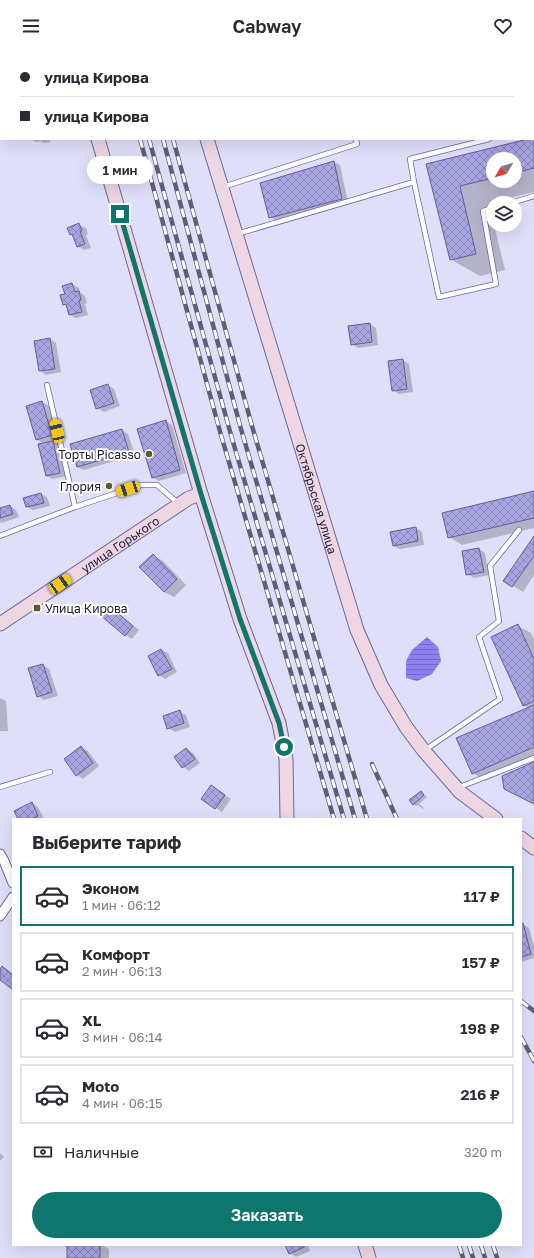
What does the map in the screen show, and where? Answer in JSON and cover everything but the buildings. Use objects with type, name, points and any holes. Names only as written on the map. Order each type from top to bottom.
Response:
[{"type":"street","points":[[98,140],[201,494],[240,619],[279,723],[286,759],[287,818]]},
{"type":"street","name":"Октябрьская улица","points":[[207,140],[357,630],[380,685],[406,727],[424,751],[460,792],[495,818]]},
{"type":"street","name":"улица Горького","points":[[0,624],[188,498],[201,494]]},
{"type":"street","points":[[522,839],[534,848]]},
{"type":"street","points":[[0,854],[12,881]]},
{"type":"street","points":[[0,916],[12,898]]},
{"type":"street","points":[[365,1246],[369,1258]]},
{"type":"lane","points":[[222,188],[357,144],[356,140]]},
{"type":"lane","points":[[485,140],[410,159],[439,297],[496,284],[486,232]]},
{"type":"lane","points":[[236,234],[414,182]]},
{"type":"lane","points":[[522,200],[534,196]]},
{"type":"lane","points":[[486,210],[482,211],[486,232]]},
{"type":"lane","points":[[47,385],[76,507]]},
{"type":"lane","points":[[0,536],[76,507],[141,485],[157,485],[179,504]]},
{"type":"lane","points":[[424,751],[500,699],[479,637],[499,621],[490,566],[520,530]]},
{"type":"lane","points":[[457,788],[534,758]]},
{"type":"lane","points":[[0,787],[50,772]]},
{"type":"shaded area","points":[[427,637],[438,647],[441,661],[432,674],[417,681],[406,678],[406,661],[412,650]]},
{"type":"railway","points":[[140,140],[221,435],[334,818]]},
{"type":"railway","points":[[149,140],[231,435],[344,818]]},
{"type":"railway","points":[[163,140],[241,429],[355,818]]},
{"type":"railway","points":[[173,140],[252,426],[367,818]]},
{"type":"railway","points":[[372,764],[397,818]]},
{"type":"railway","points":[[522,1002],[534,1011]]},
{"type":"railway","points":[[522,1039],[534,1061]]},
{"type":"railway","points":[[459,1246],[463,1258]]},
{"type":"railway","points":[[469,1246],[473,1258]]},
{"type":"railway","points":[[481,1246],[485,1258]]},
{"type":"railway","points":[[493,1246],[497,1258]]},
{"type":"place","name":"Торты Picasso","points":[[149,454]]},
{"type":"place","name":"Глория","points":[[109,486]]},
{"type":"place","name":"Улица Кирова","points":[[37,608]]},
{"type":"route","points":[[120,214],[201,494],[240,619],[279,723],[284,747]]}]
